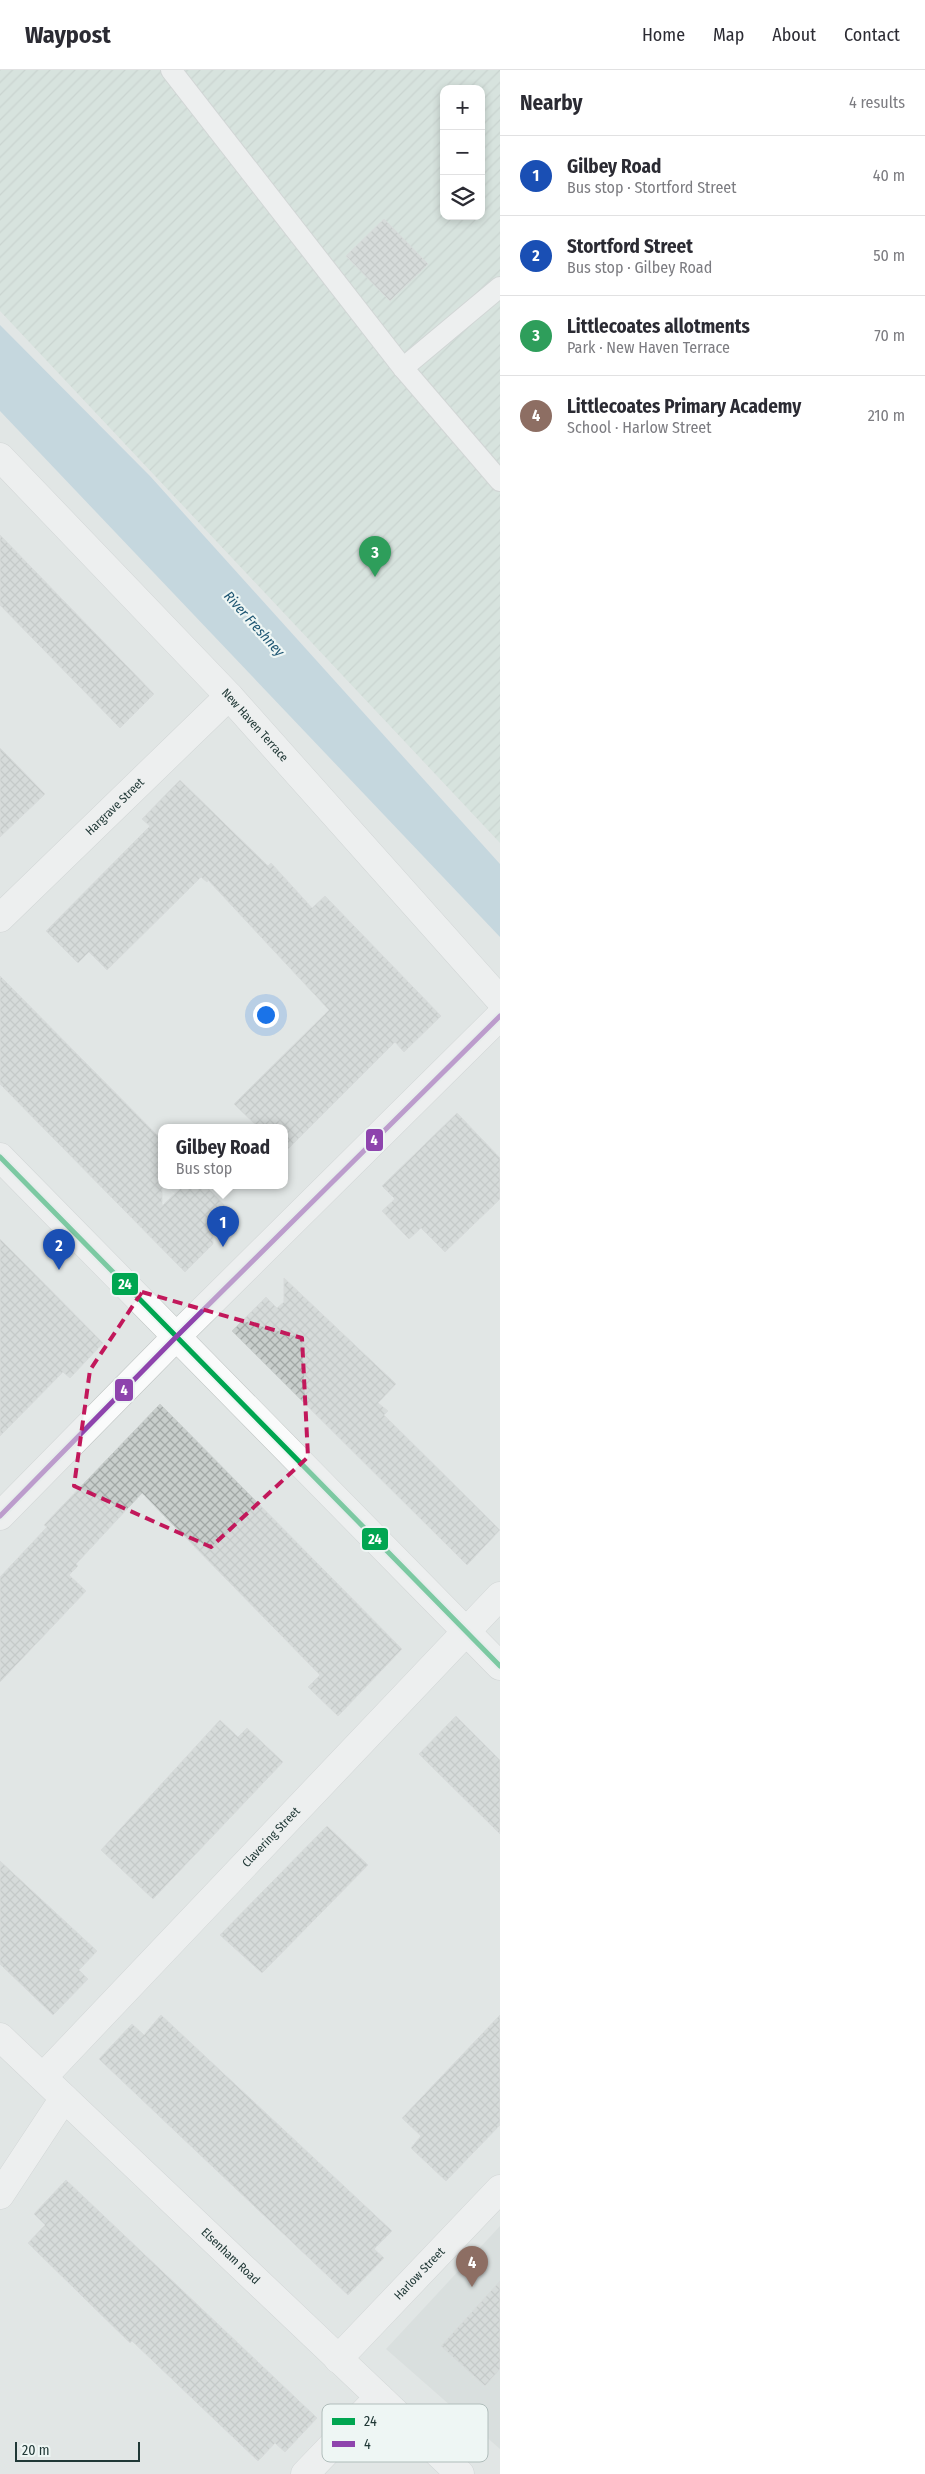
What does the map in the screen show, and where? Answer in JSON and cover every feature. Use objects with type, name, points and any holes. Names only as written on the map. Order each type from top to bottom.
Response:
[{"type":"street","name":"New Haven Terrace","points":[[0,458],[229,696],[500,1000]]},
{"type":"street","name":"Hargrave Street","points":[[0,918],[229,696]]},
{"type":"street","points":[[4,1504],[500,1016]]},
{"type":"street","points":[[0,1157],[500,1666]]},
{"type":"street","name":"Clavering Street","points":[[43,2077],[465,1630],[500,1596]]},
{"type":"street","name":"Elsenham Road","points":[[0,2036],[386,2404]]},
{"type":"street","points":[[0,2195],[64,2098]]},
{"type":"street","name":"Harlow Street","points":[[338,2359],[500,2189]]},
{"type":"street","points":[[372,2404],[379,2397]]},
{"type":"street","points":[[305,2474],[322,2456]]},
{"type":"street","name":"Elsenham Road","points":[[447,2462],[460,2474]]},
{"type":"lane","points":[[171,70],[403,368],[500,481]]},
{"type":"lane","points":[[403,368],[500,287]]},
{"type":"highlighted area","points":[[142,1292],[302,1338],[308,1457],[211,1547],[74,1486],[90,1370]]},
{"type":"shaded area","points":[[500,2226],[500,2449],[488,2438],[488,2404],[449,2404],[386,2349]]},
{"type":"green space","points":[[0,70],[500,70],[500,843],[0,311]]},
{"type":"water","name":"River Freshney","points":[[0,325],[150,476],[500,864],[500,937],[0,411]]},
{"type":"building","points":[[384,219],[428,264],[390,301],[346,256]]},
{"type":"building","points":[[0,535],[154,694],[120,728],[0,605]]},
{"type":"building","points":[[0,748],[45,794],[0,837]]},
{"type":"building","points":[[180,780],[268,866],[271,863],[312,908],[325,896],[441,1016],[404,1052],[395,1042],[288,1149],[288,1124],[255,1124],[234,1104],[329,1010],[208,880],[207,882],[201,877],[107,970],[89,952],[78,963],[46,931],[150,826],[142,819]]},
{"type":"building","points":[[0,976],[158,1136],[158,1189],[162,1189],[162,1206],[180,1189],[209,1189],[227,1208],[208,1227],[213,1231],[213,1244],[185,1272],[0,1084]]},
{"type":"building","points":[[457,1113],[500,1158],[500,1199],[445,1252],[421,1228],[409,1239],[382,1211],[395,1199],[382,1186]]},
{"type":"building","points":[[0,1239],[103,1343],[70,1378],[63,1372],[0,1436]]},
{"type":"building","points":[[284,1278],[396,1384],[378,1403],[388,1411],[384,1415],[500,1530],[467,1565],[232,1331],[266,1297],[277,1308],[284,1302]]},
{"type":"building","points":[[160,1404],[402,1649],[338,1716],[308,1687],[320,1675],[142,1493],[76,1564],[78,1566],[69,1575],[86,1591],[0,1682],[0,1577],[47,1527],[44,1525]]},
{"type":"building","points":[[456,1716],[500,1760],[500,1834],[419,1754]]},
{"type":"building","points":[[220,1720],[238,1737],[247,1728],[283,1762],[153,1899],[101,1850]]},
{"type":"building","points":[[327,1826],[368,1865],[262,1973],[220,1935]]},
{"type":"building","points":[[0,1861],[97,1951],[79,1970],[88,1979],[53,2015],[0,1964]]},
{"type":"building","points":[[161,2015],[392,2231],[374,2249],[384,2258],[348,2295],[99,2059],[132,2024],[144,2035]]},
{"type":"building","points":[[500,2015],[500,2125],[446,2181],[411,2148],[421,2136],[402,2118]]},
{"type":"building","points":[[66,2180],[317,2418],[285,2452],[275,2443],[258,2461],[132,2341],[130,2343],[28,2243],[45,2225],[34,2214]]},
{"type":"building","points":[[500,2281],[500,2369],[485,2386],[441,2346]]},
{"type":"transit line","name":"4","points":[[0,1516],[176,1337],[500,1016]]},
{"type":"transit line","name":"24","points":[[0,1157],[500,1666]]},
{"type":"place","name":"Littlecoates allotments","points":[[375,577]]},
{"type":"place","name":"Gilbey Road","points":[[223,1247]]},
{"type":"place","name":"Stortford Street","points":[[59,1270]]},
{"type":"place","name":"Littlecoates Primary Academy","points":[[472,2287]]}]
